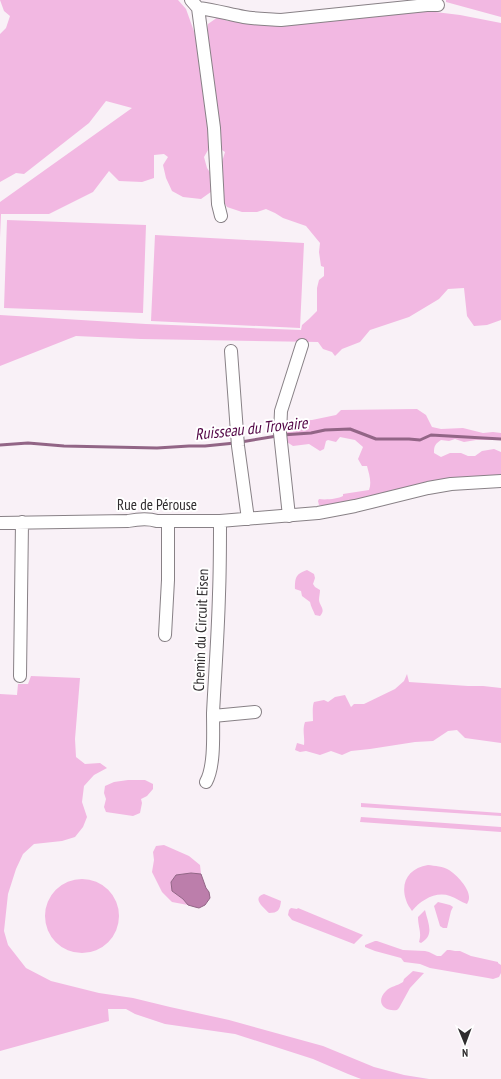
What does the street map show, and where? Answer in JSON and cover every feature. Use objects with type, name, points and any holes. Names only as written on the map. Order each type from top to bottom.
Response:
[{"type":"street","points":[[221,216],[218,204],[214,128],[195,4],[243,17],[281,20],[438,5]]},
{"type":"street","points":[[290,516],[281,436],[281,411],[302,345]]},
{"type":"street","points":[[231,351],[238,443],[248,520]]},
{"type":"street","name":"Rue de Pérouse","points":[[0,523],[128,521],[137,519],[151,519],[157,521],[248,520],[314,514],[451,484],[501,481]]},
{"type":"street","points":[[166,635],[168,521]]},
{"type":"street","name":"Chemin du Circuit Eisen","points":[[206,782],[210,776],[213,741],[219,593],[220,521]]},
{"type":"street","points":[[20,676],[22,522]]},
{"type":"street","points":[[213,716],[255,712]]},
{"type":"shaded area","points":[[0,0],[178,0],[186,9],[196,37],[210,134],[208,150],[204,157],[215,189],[201,199],[183,197],[172,191],[166,178],[163,165],[168,157],[164,154],[154,155],[154,178],[142,182],[119,181],[109,171],[93,192],[49,214],[1,214],[0,238],[0,202],[132,108],[106,101],[89,123],[24,174],[16,173],[0,182],[0,34],[6,28],[10,16],[4,11]]},
{"type":"shaded area","points":[[446,0],[501,0],[501,17],[446,2]]},
{"type":"shaded area","points":[[419,10],[460,15],[501,23],[501,320],[487,325],[474,326],[467,316],[464,288],[448,289],[439,299],[409,317],[370,330],[360,342],[342,349],[335,356],[332,352],[323,349],[318,342],[141,339],[76,336],[0,366],[0,315],[146,324],[301,330],[302,325],[317,311],[317,288],[319,280],[324,276],[324,267],[321,266],[319,252],[320,243],[306,226],[283,218],[266,209],[257,212],[242,212],[227,207],[222,199],[219,172],[225,152],[219,148],[206,36],[208,24],[218,17],[228,21]]},
{"type":"shaded area","points":[[7,220],[146,225],[143,313],[4,308]]},
{"type":"shaded area","points":[[155,235],[304,243],[300,328],[151,321]]},
{"type":"shaded area","points":[[417,409],[426,415],[432,427],[441,429],[463,428],[483,433],[501,433],[501,440],[476,440],[464,442],[455,439],[449,441],[441,440],[435,445],[434,453],[441,457],[450,453],[461,453],[468,456],[475,456],[482,451],[494,449],[501,452],[501,476],[367,496],[360,499],[324,506],[319,505],[319,499],[335,499],[343,496],[343,494],[369,490],[370,481],[367,466],[362,466],[358,459],[363,447],[355,440],[340,437],[336,442],[326,441],[324,449],[320,451],[309,444],[293,446],[284,440],[283,421],[312,420],[336,415],[341,410]]},
{"type":"shaded area","points":[[307,570],[314,574],[315,578],[313,584],[320,590],[319,600],[323,612],[320,616],[315,615],[310,602],[302,596],[301,591],[295,589],[297,576]]},
{"type":"shaded area","points":[[407,674],[409,682],[501,688],[501,743],[465,738],[457,730],[448,731],[433,741],[351,751],[342,755],[331,751],[320,755],[295,750],[297,743],[304,745],[304,725],[305,722],[313,721],[314,702],[324,700],[328,702],[335,697],[345,695],[351,707],[354,704],[364,704],[395,689],[404,681]]},
{"type":"shaded area","points":[[31,676],[80,678],[75,739],[76,757],[85,764],[100,763],[107,768],[94,775],[84,786],[82,802],[87,817],[83,827],[75,837],[62,841],[34,844],[23,854],[16,869],[8,894],[4,931],[8,945],[26,968],[51,981],[99,993],[133,998],[229,1020],[323,1046],[374,1067],[404,1075],[429,1079],[361,1079],[313,1059],[235,1034],[165,1024],[135,1014],[126,1009],[108,1009],[109,1021],[0,1051],[0,694],[17,695],[18,684],[28,684]]},
{"type":"shaded area","points":[[145,780],[153,784],[153,789],[147,796],[141,799],[142,803],[140,813],[133,816],[106,812],[104,807],[106,799],[104,793],[105,786],[114,782]]},
{"type":"shaded area","points":[[361,803],[501,813],[501,816],[361,807]]},
{"type":"shaded area","points":[[361,817],[501,827],[501,832],[360,822]]},
{"type":"shaded area","points":[[164,845],[189,856],[200,865],[201,874],[191,873],[176,875],[171,882],[172,891],[183,899],[188,905],[172,902],[162,892],[152,872],[154,860],[153,852],[156,846]]},
{"type":"shaded area","points":[[428,865],[439,866],[447,869],[459,879],[469,894],[467,904],[450,896],[439,895],[424,900],[412,911],[407,903],[404,893],[405,882],[411,873],[416,869]]},
{"type":"shaded area","points":[[191,873],[201,874],[209,892],[210,898],[205,905],[199,908],[188,905],[183,899],[172,891],[171,882],[176,875]]},
{"type":"shaded area","points":[[82,879],[103,885],[113,895],[119,916],[113,937],[103,947],[82,953],[61,947],[51,937],[45,916],[51,895],[61,885]]},
{"type":"shaded area","points":[[264,894],[281,901],[280,907],[276,912],[269,913],[260,903],[259,898]]},
{"type":"shaded area","points":[[438,902],[453,907],[447,928],[440,926],[434,906]]},
{"type":"shaded area","points":[[291,908],[298,908],[363,935],[354,944],[292,920],[288,915]]},
{"type":"shaded area","points":[[425,910],[429,924],[429,932],[428,936],[421,943],[419,942],[420,932],[418,917]]},
{"type":"shaded area","points":[[375,941],[403,950],[425,951],[437,956],[441,956],[447,950],[460,951],[471,956],[498,962],[501,965],[501,973],[499,977],[493,979],[404,962],[401,958],[365,947],[365,945]]},
{"type":"shaded area","points":[[413,971],[424,973],[410,988],[397,1010],[385,1008],[382,1005],[381,999],[386,991],[403,982],[404,979]]},
{"type":"waterway","name":"Ruisseau du Trovaire","points":[[282,435],[311,433],[325,430],[350,429],[376,439],[420,440],[431,435],[501,439]]},
{"type":"waterway","name":"Ruisseau du Trovaire","points":[[241,442],[277,436]]},
{"type":"waterway","name":"Ruisseau du Trovaire","points":[[0,445],[28,443],[64,446],[157,448],[235,443]]}]
